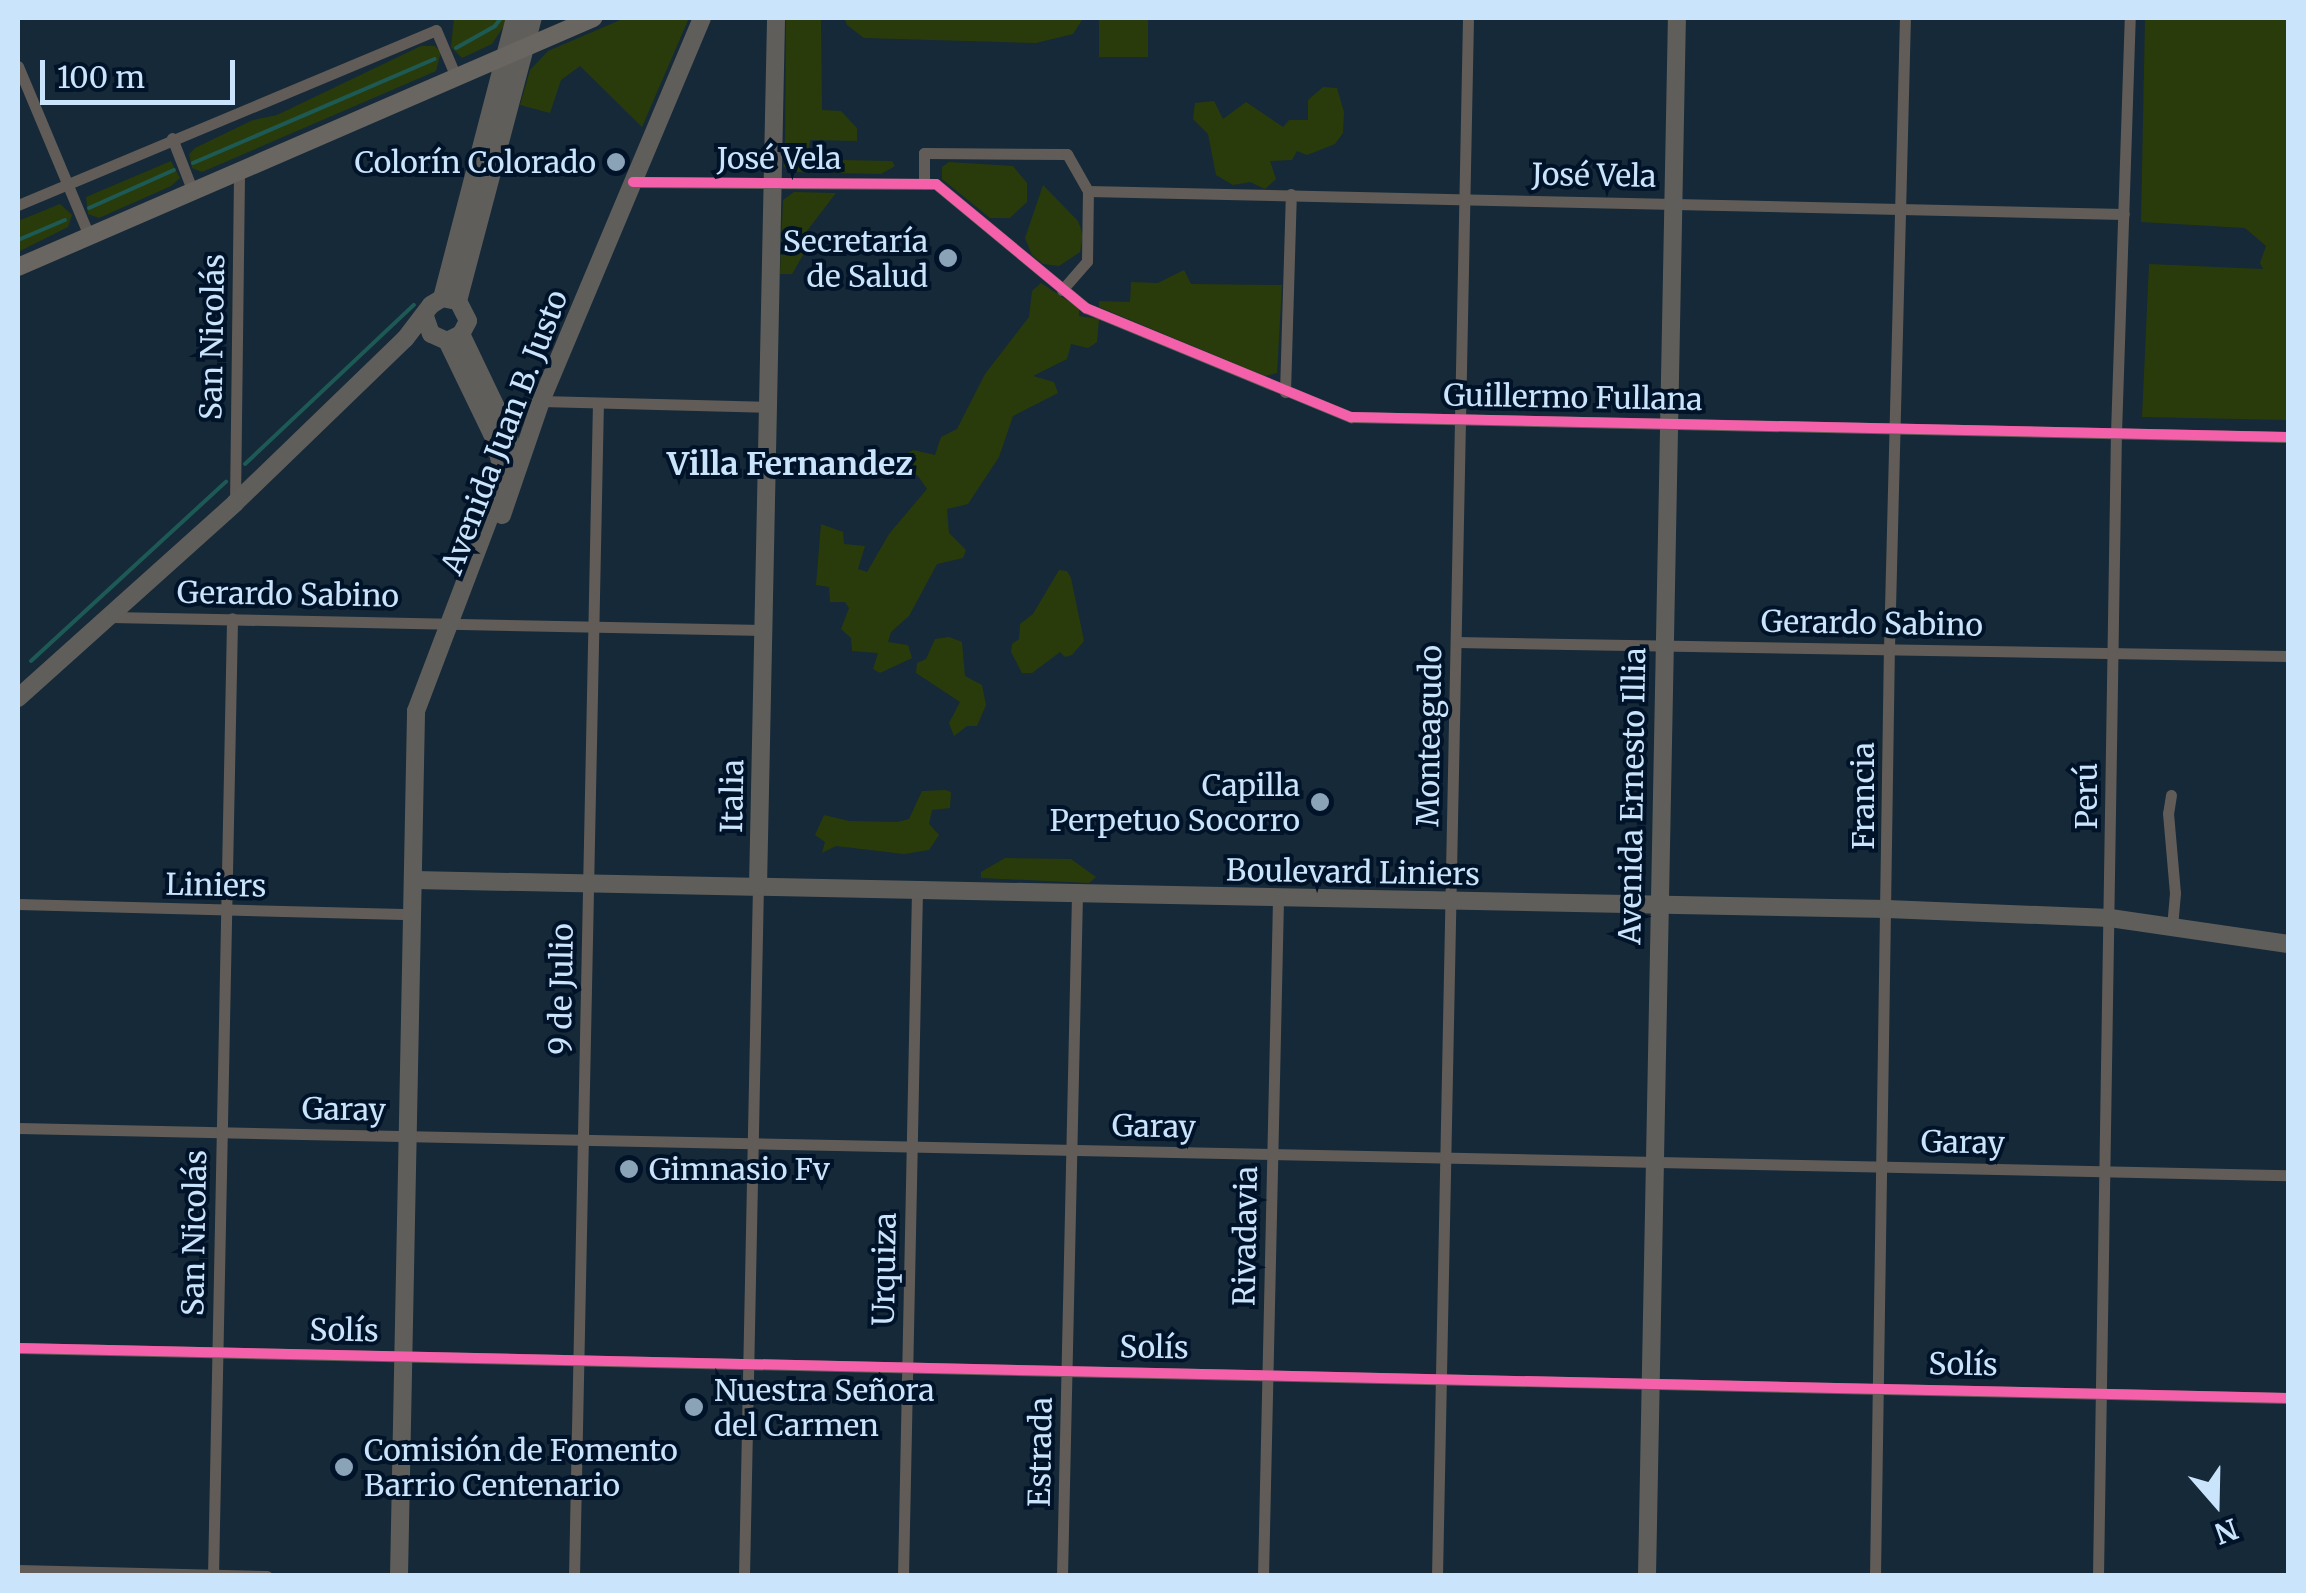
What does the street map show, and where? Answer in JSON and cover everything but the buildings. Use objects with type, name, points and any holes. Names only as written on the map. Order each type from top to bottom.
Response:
[{"type":"main road","points":[[450,300],[514,18]]},
{"type":"main road","points":[[450,300],[532,18]]},
{"type":"main road","points":[[18,267],[593,18]]},
{"type":"main road","name":"Avenida Juan B. Justo","points":[[455,622],[518,472],[540,402],[702,18]]},
{"type":"main road","name":"Italia","points":[[758,886],[776,18]]},
{"type":"main road","name":"Avenida Ernesto Illia","points":[[1647,1576],[1671,202],[1678,18]]},
{"type":"main road","points":[[18,698],[235,503],[404,339],[468,321],[450,300]]},
{"type":"main road","points":[[450,300],[431,304],[441,331],[510,437],[518,472]]},
{"type":"main road","name":"Avenida Juan B. Justo","points":[[400,1576],[414,880],[424,713],[498,494],[499,452],[441,331]]},
{"type":"main road","name":"Boulevard Liniers","points":[[414,880],[1887,909],[2110,918],[2288,944]]},
{"type":"street","name":"Monteagudo","points":[[1437,1576],[1468,18]]},
{"type":"street","name":"Francia","points":[[1875,1576],[1889,648],[1905,18]]},
{"type":"street","name":"Perú","points":[[2098,1576],[2116,434],[2130,18]]},
{"type":"street","points":[[18,205],[436,30],[456,76]]},
{"type":"street","points":[[18,66],[89,236]]},
{"type":"street","points":[[172,138],[193,192]]},
{"type":"street","points":[[924,184],[924,153],[1066,154],[1088,191],[1087,261],[1062,290]]},
{"type":"street","name":"San Nicolás","points":[[235,503],[239,172]]},
{"type":"street","name":"José Vela","points":[[634,182],[924,184]]},
{"type":"street","name":"Guillermo Fullana","points":[[924,184],[936,184],[1062,290],[1108,319],[1352,417],[2288,437]]},
{"type":"street","name":"José Vela","points":[[1088,191],[2124,214]]},
{"type":"street","points":[[1284,392],[1290,194]]},
{"type":"street","points":[[540,402],[769,407]]},
{"type":"street","name":"9 de Julio","points":[[574,1576],[598,404]]},
{"type":"street","name":"Gerardo Sabino","points":[[111,617],[764,630]]},
{"type":"street","name":"San Nicolás","points":[[213,1575],[232,618]]},
{"type":"street","name":"Gerardo Sabino","points":[[1456,642],[2288,656]]},
{"type":"street","points":[[2171,795],[2168,813],[2175,893],[2172,927]]},
{"type":"street","name":"Italia","points":[[744,1576],[758,886]]},
{"type":"street","name":"Urquiza","points":[[903,1576],[917,890]]},
{"type":"street","name":"Estrada","points":[[1062,1576],[1077,894]]},
{"type":"street","name":"Rivadavia","points":[[1264,1576],[1278,898]]},
{"type":"street","name":"Liniers","points":[[18,904],[414,914]]},
{"type":"street","name":"Garay","points":[[18,1128],[2288,1175]]},
{"type":"street","name":"Solís","points":[[18,1348],[2288,1398]]},
{"type":"street","points":[[18,1570],[267,1576]]},
{"type":"green space","points":[[454,18],[509,18],[492,44],[462,58],[451,47]]},
{"type":"green space","points":[[625,18],[689,18],[642,127],[580,66],[561,80],[550,113],[520,105],[530,70],[548,51]]},
{"type":"green space","points":[[786,18],[821,18],[822,110],[841,111],[857,128],[857,141],[810,140],[809,149],[785,144]]},
{"type":"green space","points":[[844,18],[1082,20],[1073,34],[1036,43],[864,38]]},
{"type":"green space","points":[[1099,18],[1148,18],[1148,57],[1099,57]]},
{"type":"green space","points":[[2145,18],[2288,18],[2288,420],[2142,417],[2149,264],[2263,269],[2260,263],[2266,246],[2245,228],[2141,222]]},
{"type":"green space","points":[[421,46],[435,46],[441,52],[436,71],[202,172],[192,168],[189,154],[195,148],[253,120],[277,115]]},
{"type":"green space","points":[[1323,87],[1337,88],[1344,112],[1343,133],[1335,144],[1307,155],[1297,151],[1292,160],[1270,161],[1276,179],[1265,189],[1250,182],[1233,185],[1216,175],[1208,134],[1193,119],[1195,103],[1214,101],[1223,119],[1246,102],[1283,127],[1289,120],[1308,120],[1308,100]]},
{"type":"green space","points":[[791,159],[892,161],[895,166],[881,174],[789,172],[783,165]]},
{"type":"green space","points":[[171,161],[180,178],[171,186],[99,218],[88,214],[86,197]]},
{"type":"green space","points":[[949,162],[1013,166],[1027,183],[1027,202],[1010,218],[990,218],[942,179],[942,167]]},
{"type":"green space","points":[[1043,185],[1078,221],[1083,235],[1080,252],[1059,266],[1043,264],[1032,255],[1025,238]]},
{"type":"green space","points":[[794,192],[836,193],[803,236],[803,255],[792,274],[780,274],[783,200]]},
{"type":"green space","points":[[60,204],[72,215],[68,227],[18,252],[18,221]]},
{"type":"green space","points":[[1184,270],[1191,284],[1282,285],[1277,373],[1265,376],[1099,307],[1099,301],[1130,302],[1131,282],[1158,283]]},
{"type":"green space","points":[[1041,283],[1079,308],[1079,316],[1099,319],[1097,342],[1088,348],[1071,344],[1067,359],[1033,376],[1054,382],[1058,393],[1013,416],[999,457],[968,504],[947,509],[949,533],[966,550],[963,558],[937,564],[909,616],[891,632],[888,642],[908,645],[912,658],[880,673],[873,669],[878,653],[852,651],[851,638],[841,629],[849,608],[845,602],[830,602],[829,587],[816,585],[821,524],[843,532],[844,544],[865,546],[858,569],[867,572],[889,534],[927,489],[918,476],[904,470],[903,456],[913,450],[935,455],[941,437],[957,429],[985,374],[1029,317],[1032,291]]},
{"type":"green space","points":[[1059,570],[1067,571],[1071,578],[1084,641],[1072,655],[1065,657],[1060,652],[1032,673],[1022,673],[1011,652],[1012,644],[1019,639],[1020,624],[1033,614]]},
{"type":"green space","points":[[949,637],[962,642],[965,676],[982,685],[986,705],[977,726],[967,726],[954,736],[949,723],[960,702],[916,673],[917,663],[926,659],[935,639]]},
{"type":"green space","points":[[922,791],[951,792],[950,808],[932,810],[929,824],[939,835],[929,850],[904,854],[836,846],[822,853],[825,842],[815,835],[824,815],[849,821],[897,822],[909,819]]},
{"type":"green space","points":[[1005,858],[1071,859],[1096,877],[1089,883],[981,878],[981,872]]},
{"type":"waterway","points":[[456,48],[495,26],[501,18]]},
{"type":"waterway","points":[[193,163],[435,59]]},
{"type":"waterway","points":[[89,208],[174,170]]},
{"type":"waterway","points":[[18,240],[65,220]]},
{"type":"waterway","points":[[245,464],[414,305]]},
{"type":"waterway","points":[[31,661],[226,482]]},
{"type":"cycle path","points":[[633,182],[936,184],[1086,308],[1351,417],[2288,437]]},
{"type":"cycle path","points":[[18,1348],[2288,1398]]},
{"type":"place","name":"Colorín Colorado","points":[[616,162]]},
{"type":"place","name":"Secretaría de Salud","points":[[948,258]]},
{"type":"place","name":"Capilla Perpetuo Socorro","points":[[1320,802]]},
{"type":"place","name":"Gimnasio Fv","points":[[629,1169]]},
{"type":"place","name":"Nuestra Señora del Carmen","points":[[694,1407]]},
{"type":"place","name":"Comisión de Fomento Barrio Centenario","points":[[344,1467]]},
{"type":"district","name":"Villa Fernandez","points":[[790,464]]}]
